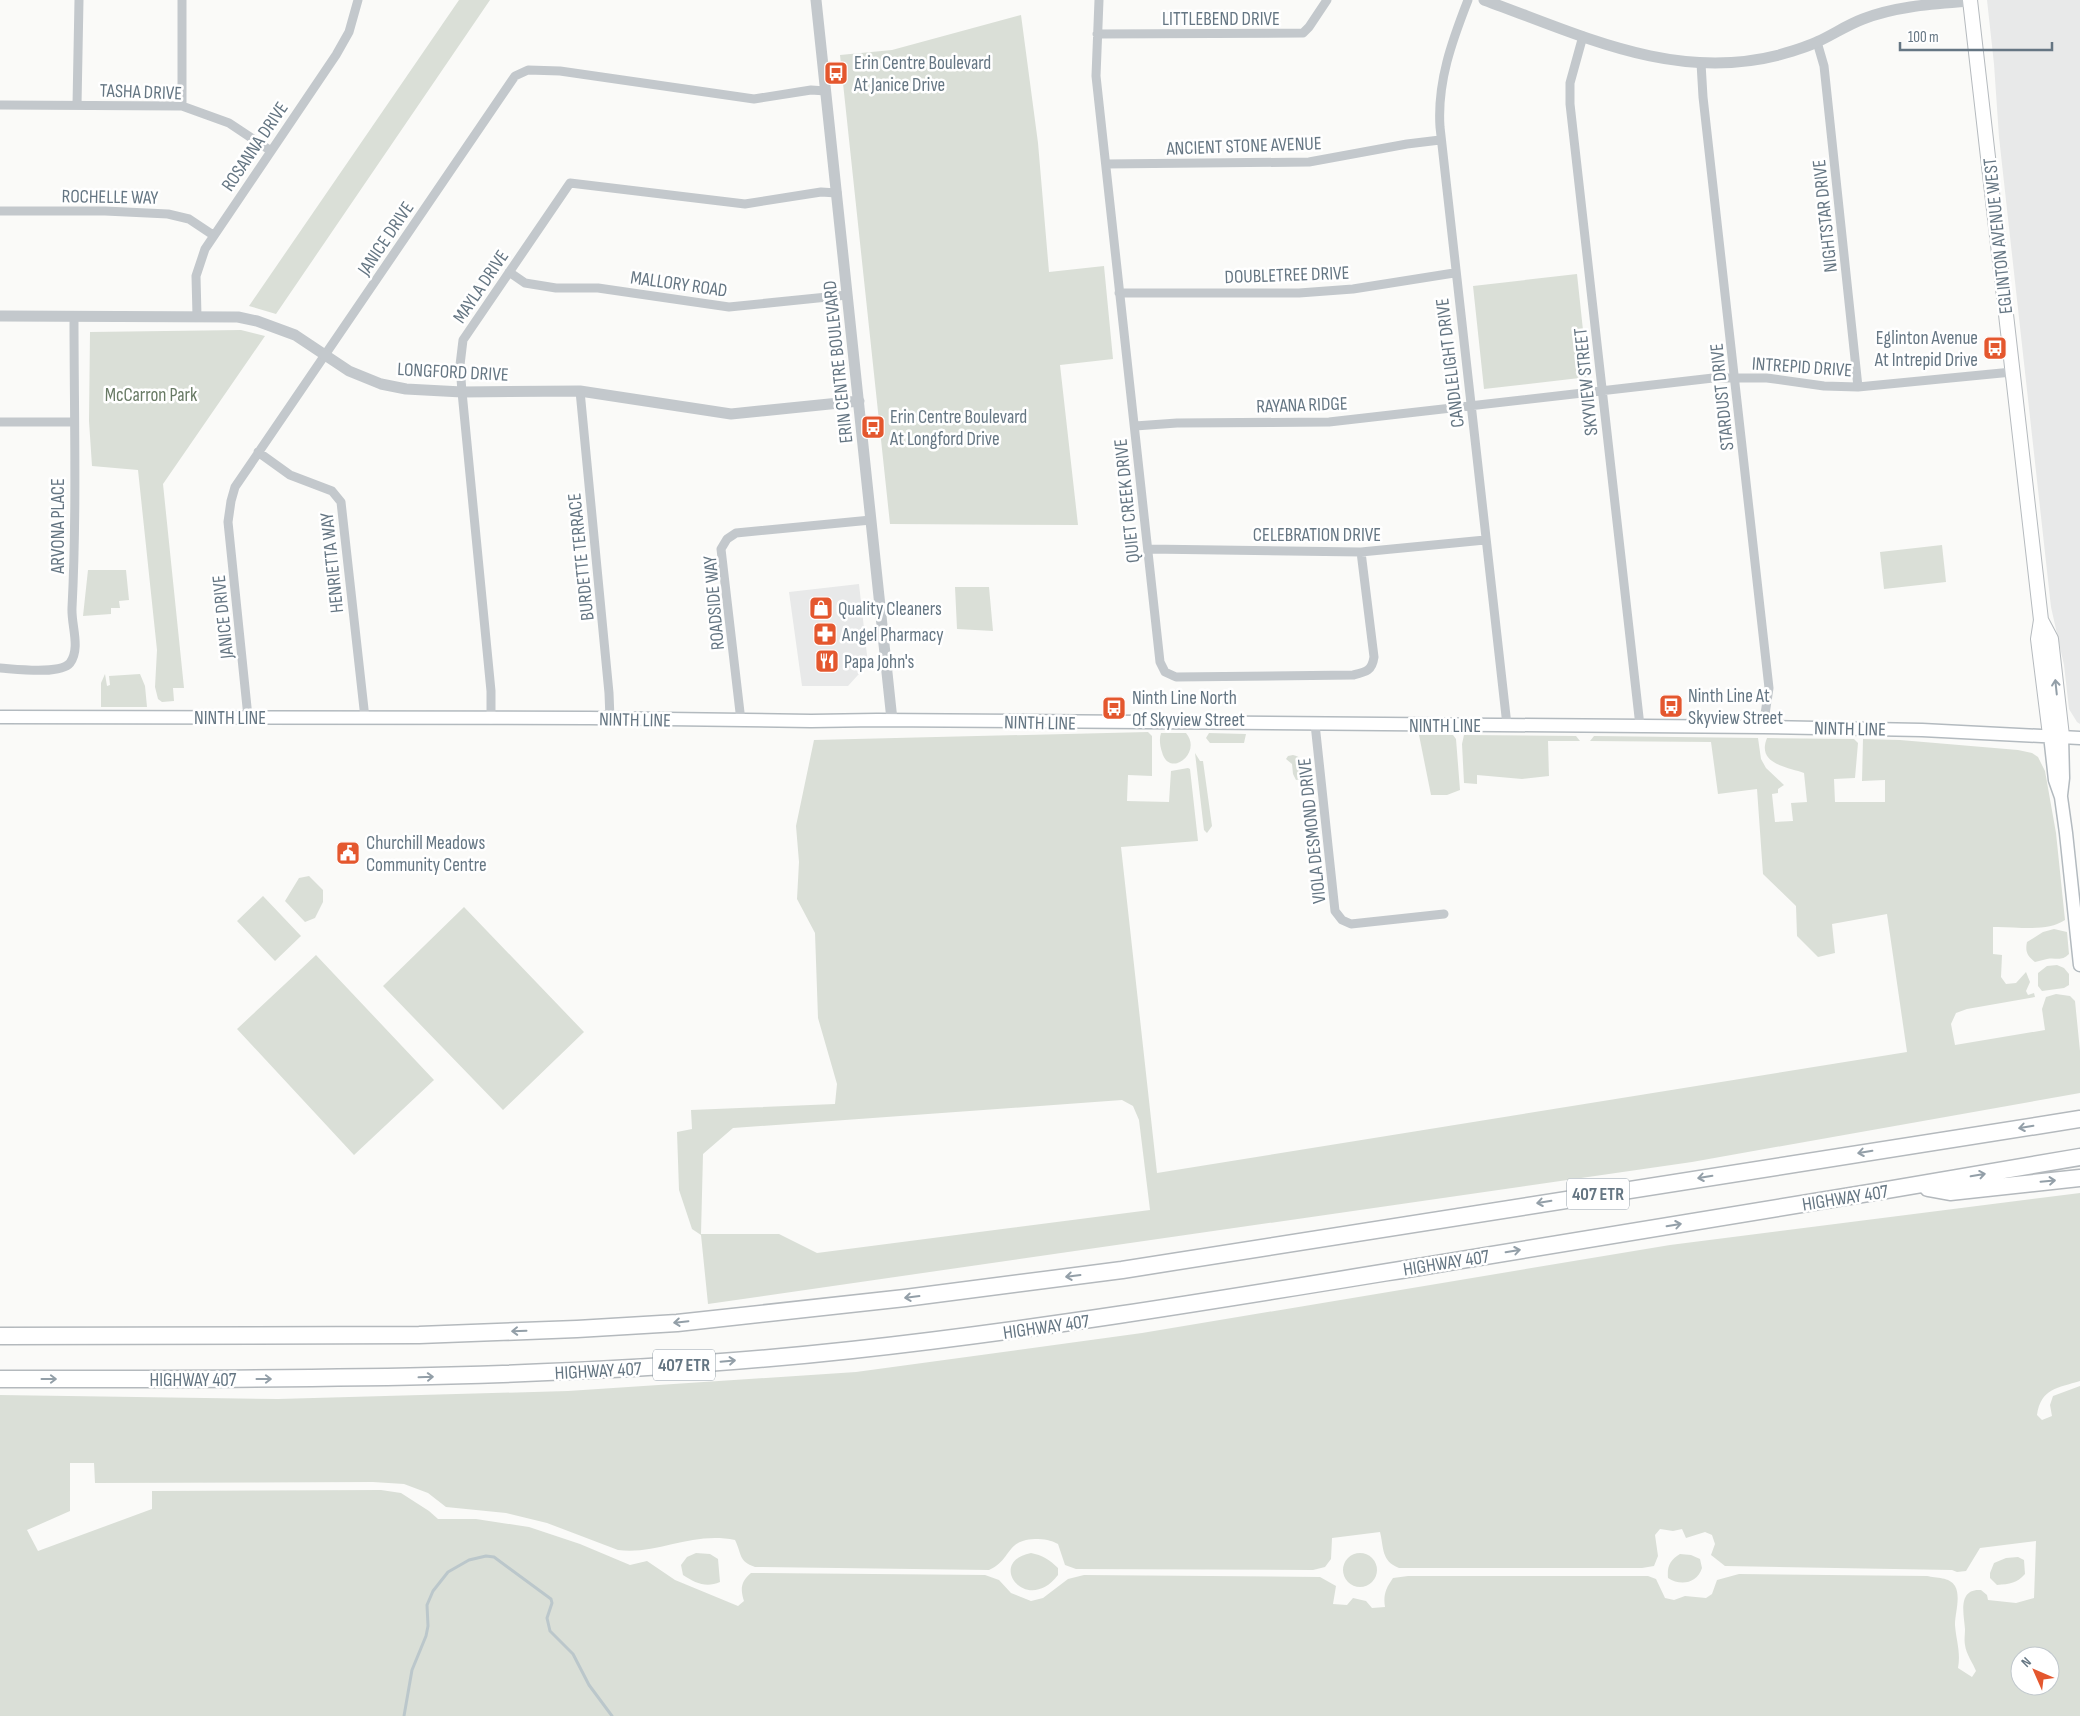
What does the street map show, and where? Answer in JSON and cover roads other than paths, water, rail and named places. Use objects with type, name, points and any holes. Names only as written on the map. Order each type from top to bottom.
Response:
[{"type":"highway","name":"407 ETR","points":[[0,1336],[418,1335],[677,1323],[904,1298],[1122,1270],[2078,1119]]},
{"type":"highway","name":"HIGHWAY 407","points":[[0,1379],[391,1378],[517,1374],[663,1366],[849,1351],[1030,1329],[1174,1308],[2080,1157]]},
{"type":"highway","points":[[1913,1186],[1950,1192],[2080,1178]]},
{"type":"main road","name":"EGLINTON AVENUE WEST","points":[[1970,0],[2041,620],[2038,638],[2056,735],[2054,780],[2061,797],[2080,965]]},
{"type":"main road","name":"NINTH LINE","points":[[0,717],[741,721],[892,720],[1764,727],[2056,735],[2080,738]]},
{"type":"street","points":[[77,105],[79,0]]},
{"type":"street","points":[[182,0],[182,106]]},
{"type":"street","name":"ROSANNA DRIVE","points":[[197,316],[198,268],[204,248],[343,44],[353,20],[358,0]]},
{"type":"street","name":"ERIN CENTRE BOULEVARD","points":[[816,0],[892,720]]},
{"type":"street","name":"QUIET CREEK DRIVE","points":[[1099,0],[1096,76],[1160,662],[1165,672],[1176,677],[1353,675],[1368,672],[1372,667],[1374,657],[1362,552]]},
{"type":"street","name":"LITTLEBEND DRIVE","points":[[1097,34],[1298,34],[1303,33],[1309,27],[1327,0]]},
{"type":"street","name":"CANDLELIGHT DRIVE","points":[[1468,0],[1449,51],[1444,71],[1439,116],[1440,140],[1507,725]]},
{"type":"street","points":[[1484,0],[1640,55],[1701,63],[1758,59],[1817,42],[1861,20],[1887,10],[1970,0]]},
{"type":"street","name":"SKYVIEW STREET","points":[[1583,36],[1570,83],[1570,104],[1640,726]]},
{"type":"street","name":"NIGHTSTAR DRIVE","points":[[1817,42],[1824,66],[1858,387]]},
{"type":"street","name":"STARDUST DRIVE","points":[[1701,63],[1703,97],[1736,378],[1769,688],[1764,727]]},
{"type":"street","name":"JANICE DRIVE","points":[[248,717],[228,522],[235,487],[515,76],[528,70],[560,71],[754,99],[811,90],[826,91]]},
{"type":"street","name":"TASHA DRIVE","points":[[0,105],[182,106],[229,123],[271,151]]},
{"type":"street","name":"ANCIENT STONE AVENUE","points":[[1106,164],[1309,162],[1407,144],[1440,140]]},
{"type":"street","name":"MAYLA DRIVE","points":[[491,719],[491,691],[460,365],[463,340],[570,183],[745,204],[821,192],[837,193]]},
{"type":"street","name":"ROCHELLE WAY","points":[[0,211],[105,211],[168,214],[188,219],[213,235]]},
{"type":"street","name":"MALLORY ROAD","points":[[509,272],[525,283],[556,288],[598,288],[729,307],[847,295]]},
{"type":"street","name":"DOUBLETREE DRIVE","points":[[1119,293],[1299,293],[1353,289],[1454,272]]},
{"type":"street","name":"LONGFORD DRIVE","points":[[0,316],[238,317],[257,321],[295,336],[349,371],[381,384],[406,388],[462,392],[580,391],[731,414],[859,401]]},
{"type":"street","name":"ARVONA PLACE","points":[[0,668],[57,670],[70,663],[76,648],[71,620],[74,559],[74,316]]},
{"type":"street","name":"INTREPID DRIVE","points":[[1471,406],[1713,378],[1767,378],[1824,386],[1858,387],[2012,372]]},
{"type":"street","name":"BURDETTE TERRACE","points":[[580,391],[610,720]]},
{"type":"street","name":"RAYANA RIDGE","points":[[1134,426],[1177,423],[1329,422],[1471,406]]},
{"type":"street","points":[[0,422],[73,422]]},
{"type":"street","name":"HENRIETTA WAY","points":[[258,452],[290,475],[332,491],[341,502],[365,718]]},
{"type":"street","name":"ROADSIDE WAY","points":[[741,721],[722,549],[726,540],[736,533],[871,520]]},
{"type":"street","name":"CELEBRATION DRIVE","points":[[1148,549],[1362,552],[1485,540]]},
{"type":"street","name":"VIOLA DESMOND DRIVE","points":[[1315,724],[1336,911],[1342,920],[1351,924],[1444,914]]},
{"type":"waterway","points":[[404,1716],[412,1670],[426,1636],[428,1626],[427,1605],[433,1591],[448,1572],[469,1560],[486,1556],[494,1557],[551,1599],[552,1603],[547,1618],[550,1631],[573,1654],[589,1685],[612,1716]]},
{"type":"place","name":"Erin Centre Boulevard At Janice Drive","points":[[836,73]]},
{"type":"place","name":"Eglinton Avenue At Intrepid Drive","points":[[1995,348]]},
{"type":"place","name":"Erin Centre Boulevard At Longford Drive","points":[[873,427]]},
{"type":"place","name":"Quality Cleaners","points":[[821,608]]},
{"type":"place","name":"Angel Pharmacy","points":[[825,634]]},
{"type":"place","name":"Papa John's","points":[[827,661]]},
{"type":"place","name":"Ninth Line At Skyview Street","points":[[1671,706]]},
{"type":"place","name":"Ninth Line North Of Skyview Street","points":[[1114,708]]},
{"type":"place","name":"Churchill Meadows Community Centre","points":[[348,853]]},
{"type":"park label","name":"McCarron Park","points":[[151,394]]}]
